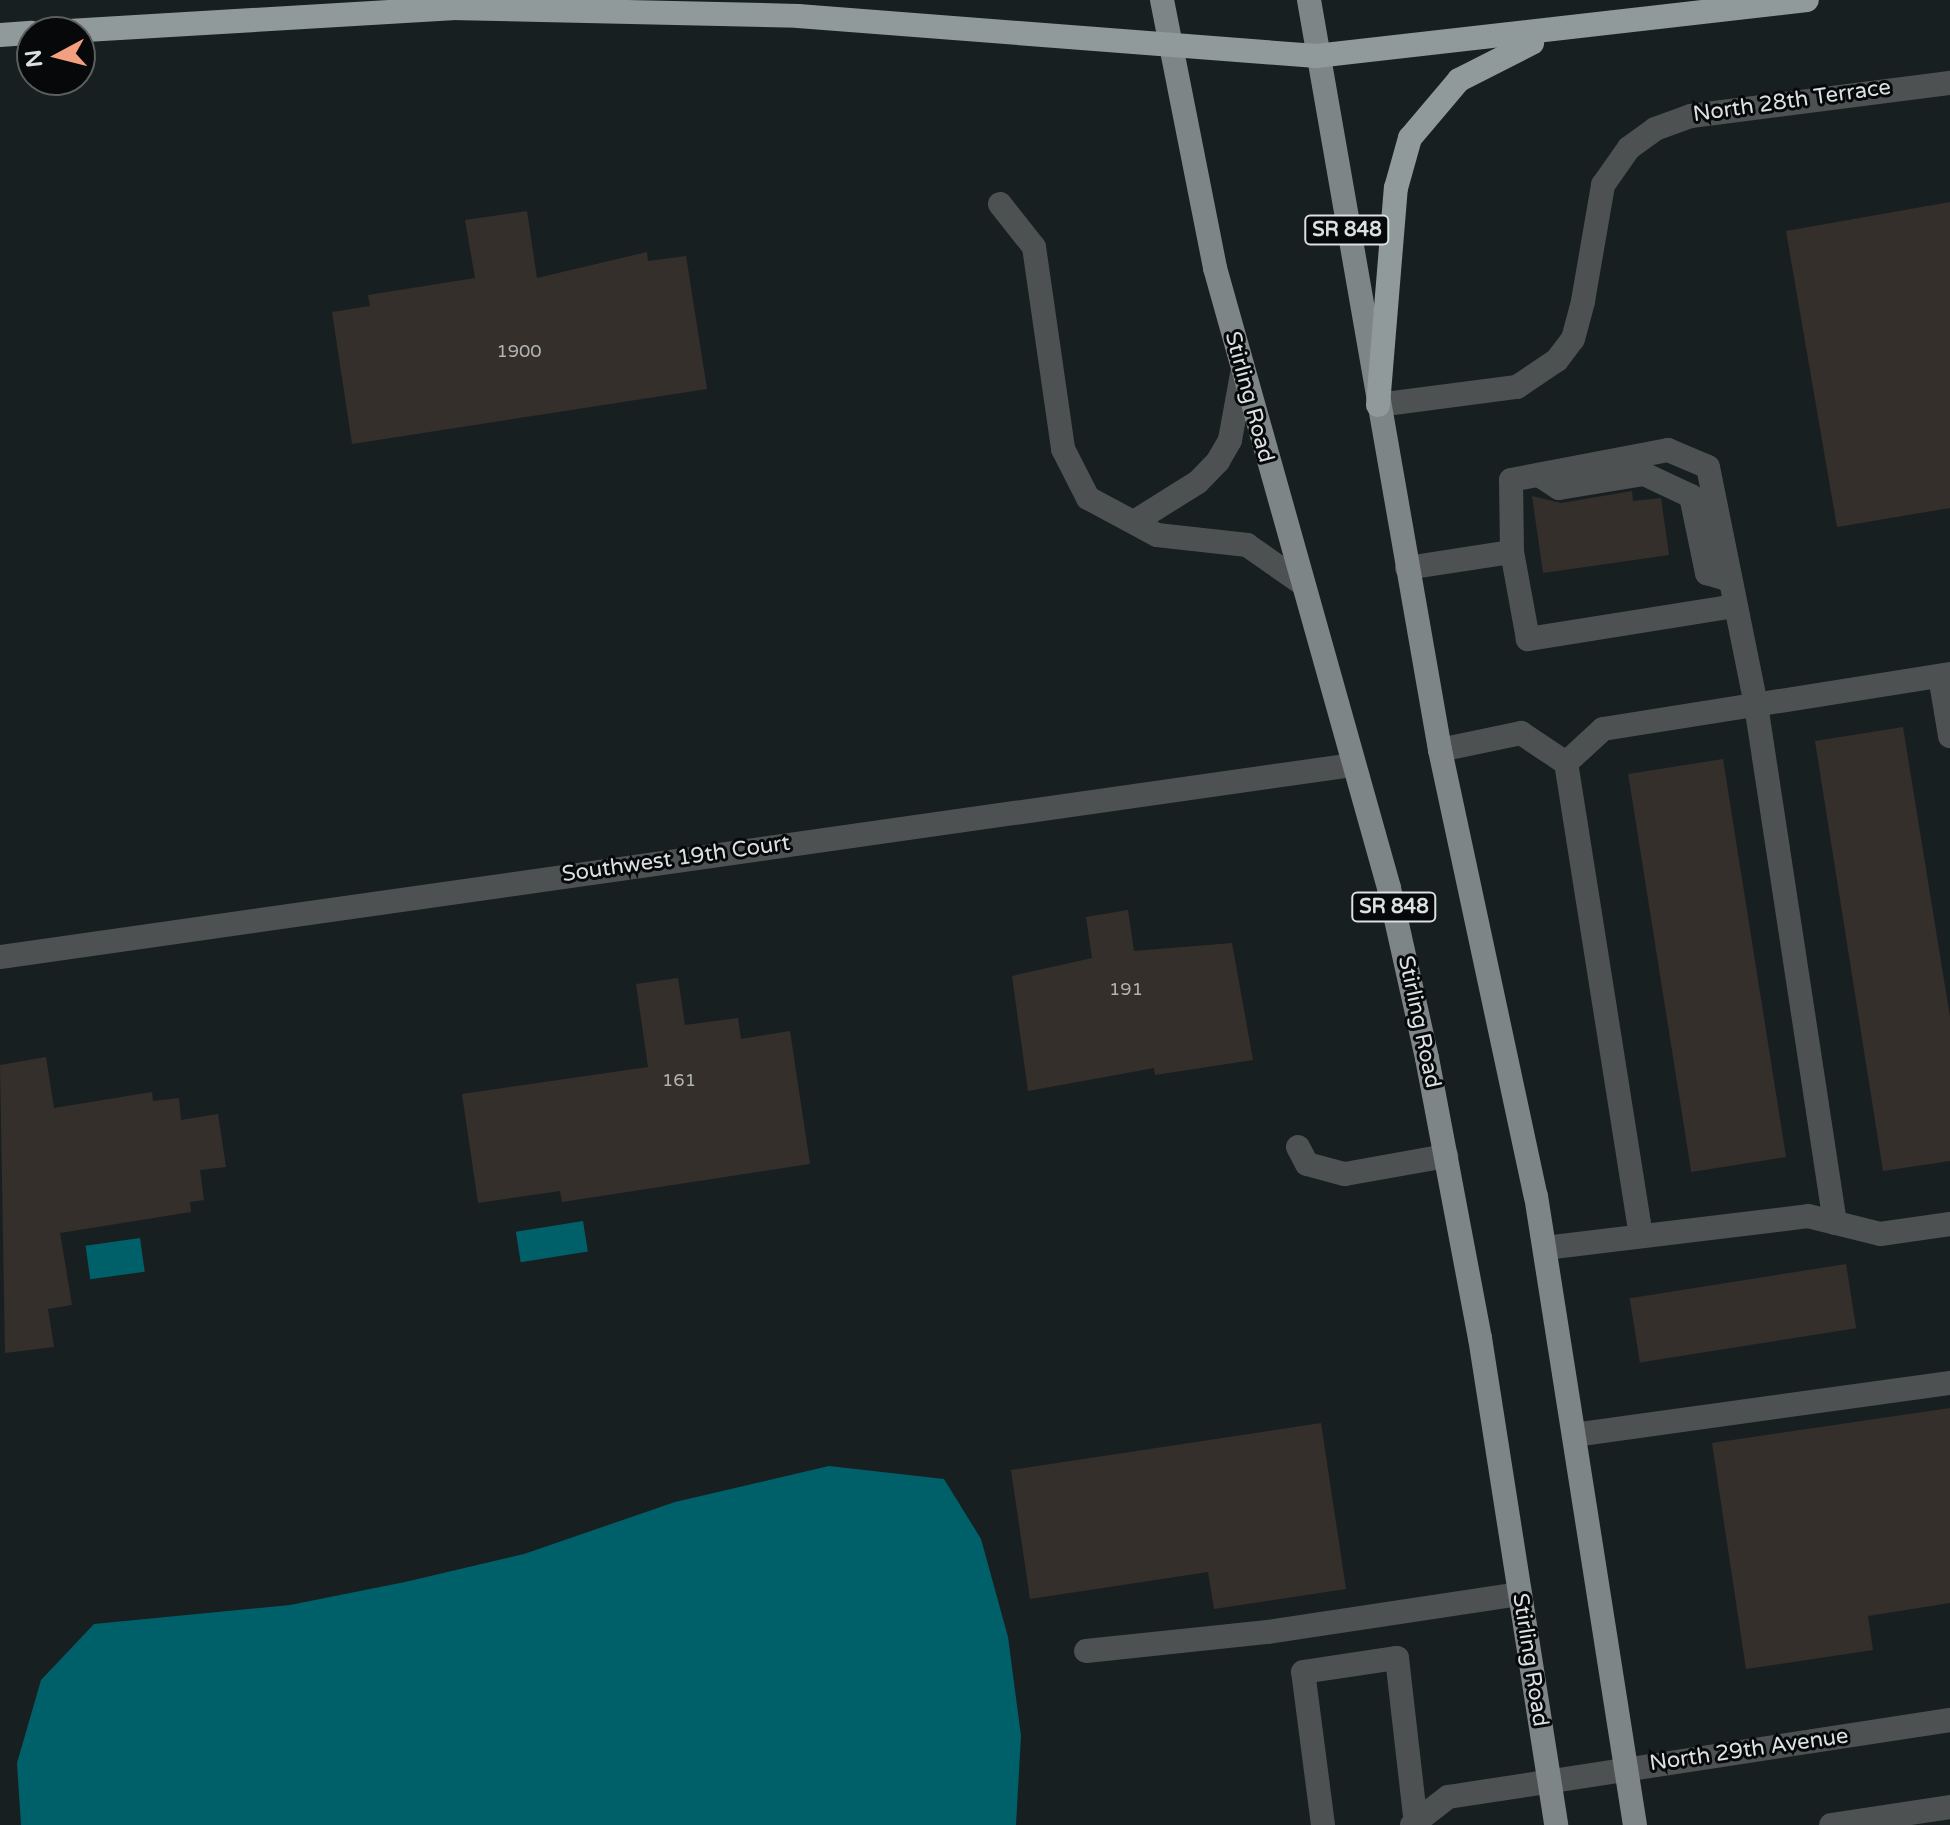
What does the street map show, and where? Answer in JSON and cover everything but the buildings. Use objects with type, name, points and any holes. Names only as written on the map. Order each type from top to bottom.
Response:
[{"type":"highway","points":[[96,29],[451,8],[798,16],[1169,48],[1316,56],[1807,0]]},
{"type":"highway","points":[[1378,405],[1396,188],[1410,138],[1459,80],[1505,52],[1583,26]]},
{"type":"main road","name":"Stirling Road","points":[[1162,0],[1169,48],[1242,374],[1389,888],[1446,1156],[1556,1825]]},
{"type":"main road","name":"SR 848","points":[[1309,0],[1316,56],[1440,750],[1545,1248],[1635,1825]]},
{"type":"street","name":"North 28th Terrace","points":[[1378,405],[1517,387],[1557,360],[1573,339],[1580,313],[1603,185],[1629,148],[1655,129],[1691,116],[1950,83]]},
{"type":"street","points":[[1000,204],[1023,227],[1043,276],[1063,449],[1073,477],[1088,498],[1157,535],[1247,545],[1300,582]]},
{"type":"street","points":[[1134,522],[1198,482],[1218,461],[1230,440],[1242,374]]},
{"type":"street","points":[[1735,606],[1528,639],[1512,552],[1511,480],[1668,450],[1708,467],[1756,705],[1835,1223]]},
{"type":"street","points":[[1539,475],[1559,488],[1644,474],[1691,496],[1707,573],[1730,580]]},
{"type":"street","points":[[1407,568],[1512,552]]},
{"type":"street","points":[[1566,763],[1603,729],[1945,675],[1950,736]]},
{"type":"street","points":[[1440,750],[1521,733],[1566,763],[1641,1236]]},
{"type":"street","name":"Southwest 19th Court","points":[[0,957],[1353,765]]},
{"type":"street","points":[[1298,1147],[1307,1164],[1335,1173],[1446,1156]]},
{"type":"street","points":[[1545,1248],[1808,1216],[1880,1234],[1950,1224]]},
{"type":"street","points":[[1574,1435],[1950,1383]]},
{"type":"street","points":[[1086,1651],[1268,1632],[1520,1594]]},
{"type":"street","points":[[1323,1825],[1303,1672],[1397,1658],[1413,1821]]},
{"type":"street","name":"North 29th Avenue","points":[[1413,1821],[1448,1797],[1950,1720]]},
{"type":"street","points":[[1831,1825],[1950,1807]]},
{"type":"water","points":[[583,1221],[588,1252],[521,1262],[516,1232]]},
{"type":"water","points":[[140,1238],[145,1272],[90,1279],[86,1246]]},
{"type":"water","points":[[829,1466],[944,1479],[981,1539],[1008,1637],[1021,1736],[1016,1825],[21,1825],[17,1763],[41,1680],[94,1624],[290,1605],[405,1582],[524,1554],[675,1502]]}]
